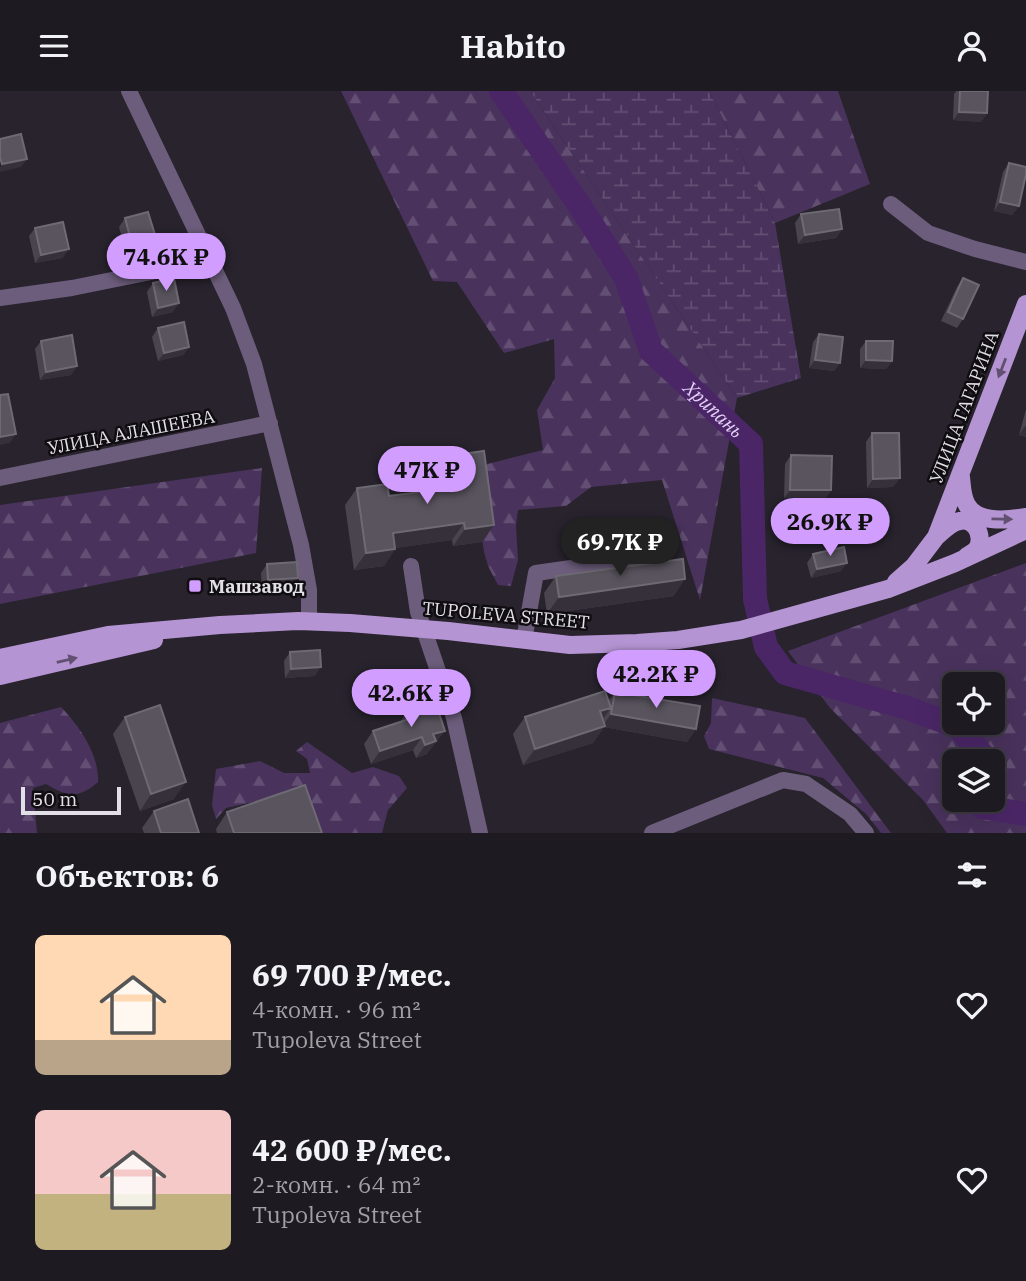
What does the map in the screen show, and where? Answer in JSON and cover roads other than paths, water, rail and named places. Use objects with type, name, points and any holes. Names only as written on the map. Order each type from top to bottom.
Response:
[{"type":"main road","name":"УЛИЦА ГАГАРИНА","points":[[888,589],[914,566],[936,537],[1026,304]]},
{"type":"main road","points":[[961,473],[963,497],[970,510],[983,517],[1008,520],[1026,517]]},
{"type":"main road","points":[[936,537],[960,521],[968,521],[979,532],[980,543],[975,550],[955,563]]},
{"type":"main road","name":"TUPOLEVA STREET","points":[[0,658],[108,635],[220,625],[309,622],[350,622],[570,645],[678,640],[741,630],[888,589],[955,563],[1026,530]]},
{"type":"main road","name":"TUPOLEVA STREET","points":[[0,676],[220,625]]},
{"type":"street","points":[[129,91],[233,308],[254,365],[303,557],[309,590],[309,622]]},
{"type":"street","points":[[891,204],[928,233],[1026,262]]},
{"type":"street","points":[[0,298],[72,288],[209,258]]},
{"type":"street","name":"УЛИЦА АЛАШЕЕВА","points":[[0,478],[270,423]]},
{"type":"street","points":[[524,640],[536,573],[661,555]]},
{"type":"street","points":[[411,566],[418,612],[458,734],[480,833]]},
{"type":"street","points":[[652,833],[783,780],[806,784],[850,814],[866,833]]},
{"type":"waterway","name":"Хрипань","points":[[501,91],[626,278],[651,351],[751,444],[755,599],[766,647],[785,673],[907,708],[959,727],[977,749]]},
{"type":"waterway","name":"Хрипань","points":[[1005,811],[1026,814]]},
{"type":"place","name":"Машзавод","points":[[195,586]]}]
